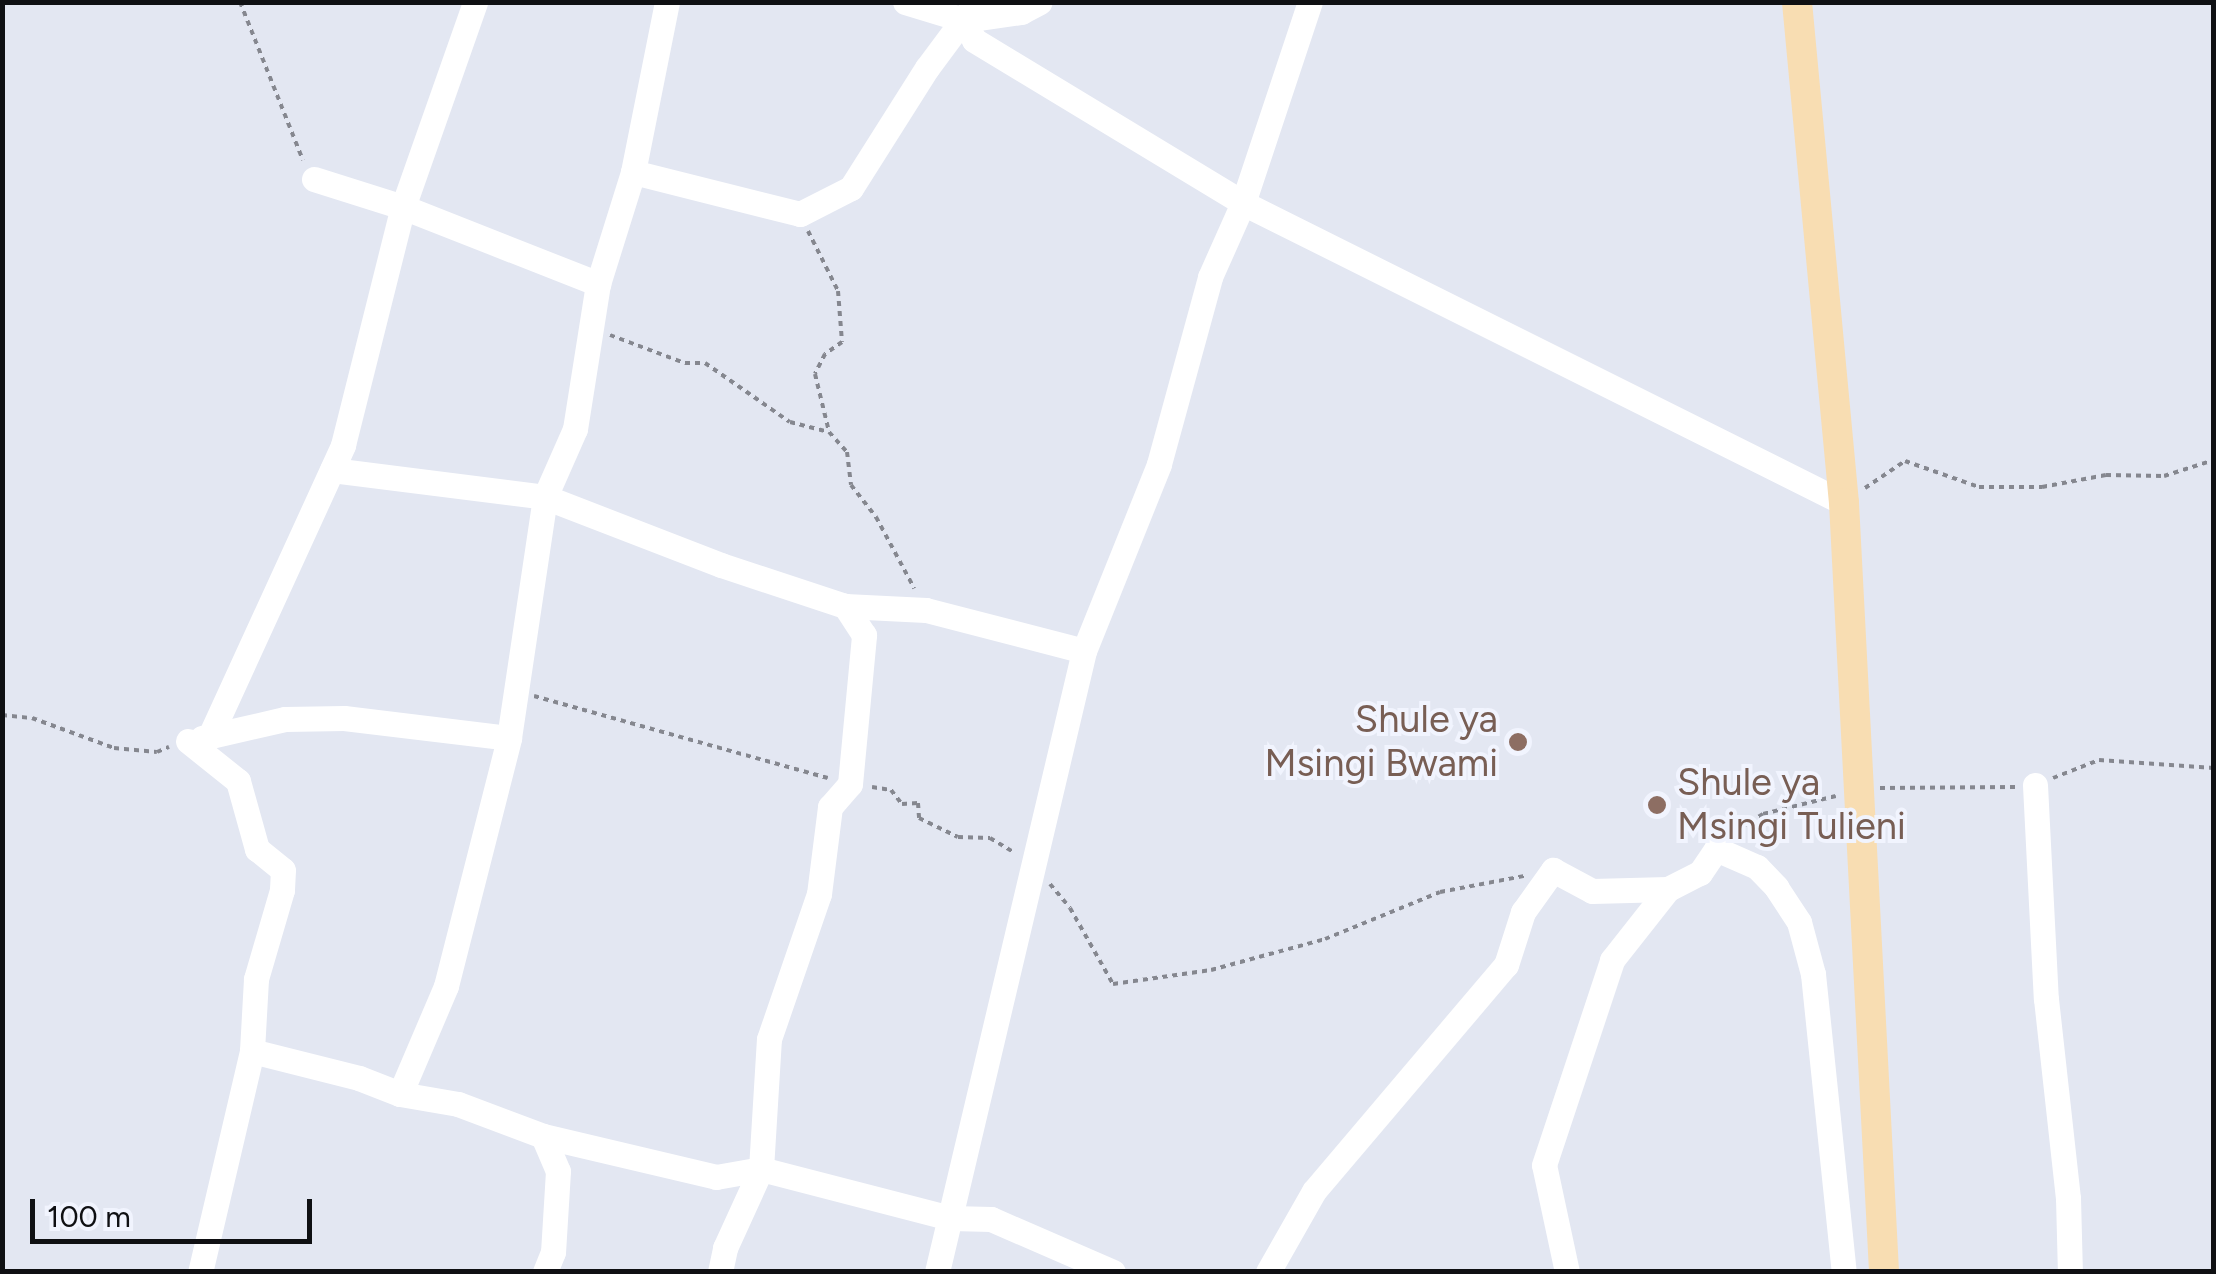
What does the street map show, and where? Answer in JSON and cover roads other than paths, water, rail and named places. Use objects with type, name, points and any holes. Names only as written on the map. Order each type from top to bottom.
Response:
[{"type":"main road","points":[[1797,2],[1844,502],[1884,1272]]},
{"type":"street","points":[[199,738],[343,445],[403,207],[475,2]]},
{"type":"street","points":[[400,1094],[446,986],[509,738],[545,497],[574,429],[598,284],[633,172],[668,2]]},
{"type":"street","points":[[906,2],[970,11],[1021,12],[1040,2]]},
{"type":"street","points":[[937,1272],[1084,651],[1159,464],[1210,277],[1244,203],[1310,2]]},
{"type":"street","points":[[633,172],[800,214],[851,188],[927,68],[970,11]]},
{"type":"street","points":[[970,11],[974,40],[1244,203],[1844,502]]},
{"type":"street","points":[[314,180],[403,207],[598,284]]},
{"type":"street","points":[[332,470],[545,497],[720,566],[845,606],[926,610],[1084,651]]},
{"type":"street","points":[[720,1272],[725,1248],[761,1169],[770,1039],[819,894],[830,807],[850,784],[864,635],[845,606]]},
{"type":"street","points":[[199,738],[284,719],[344,718],[509,738]]},
{"type":"street","points":[[199,738],[238,781],[257,849],[282,870],[282,890],[256,980],[252,1051],[200,1272]]},
{"type":"street","points":[[2035,786],[2046,1000],[2068,1198],[2070,1272]]},
{"type":"street","points":[[1268,1272],[1314,1191],[1506,965],[1523,912],[1553,870],[1592,891],[1668,889],[1700,873],[1716,849],[1757,868],[1776,886],[1799,922],[1813,974],[1844,1272]]},
{"type":"street","points":[[1567,1272],[1544,1166],[1612,960],[1668,889]]},
{"type":"street","points":[[252,1051],[359,1078],[400,1094],[458,1104],[543,1136],[716,1177],[761,1169],[951,1218],[991,1219],[1113,1272]]},
{"type":"street","points":[[543,1136],[558,1171],[553,1252],[545,1272]]},
{"type":"place","name":"Shule ya Msingi Bwami","points":[[1518,742]]},
{"type":"place","name":"Shule ya Msingi Tulieni","points":[[1657,805]]}]
